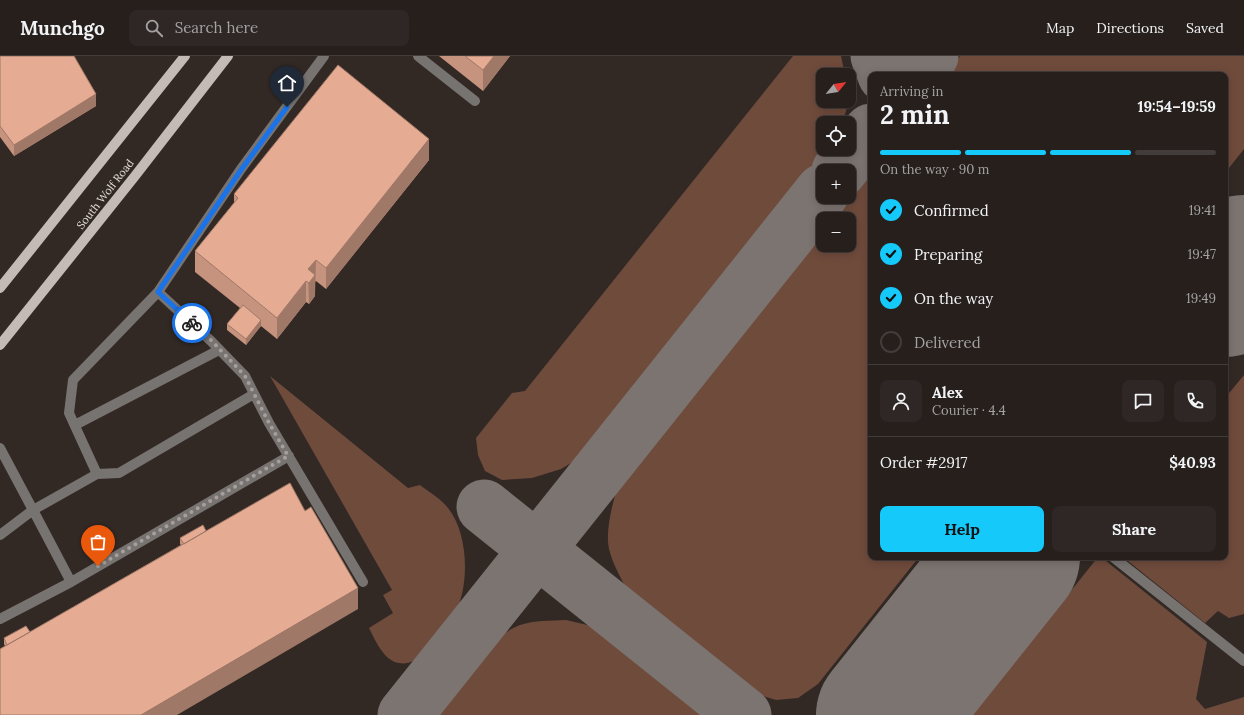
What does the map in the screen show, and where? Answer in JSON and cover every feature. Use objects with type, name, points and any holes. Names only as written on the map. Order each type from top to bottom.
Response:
[{"type":"main road","name":"South Wolf Road","points":[[0,288],[185,56]]},
{"type":"main road","name":"South Wolf Road","points":[[0,345],[135,176],[228,56]]},
{"type":"lane","points":[[96,474],[69,413],[73,380],[158,292],[241,170],[324,56]]},
{"type":"lane","points":[[418,56],[475,101]]},
{"type":"lane","points":[[158,292],[245,376],[269,423],[363,582]]},
{"type":"lane","points":[[75,425],[219,350]]},
{"type":"lane","points":[[0,535],[33,510],[96,474],[119,473],[254,394]]},
{"type":"lane","points":[[0,448],[71,582]]},
{"type":"lane","points":[[0,620],[71,582],[288,456]]},
{"type":"lane","points":[[1117,560],[1244,661]]},
{"type":"shaded area","points":[[793,56],[841,56],[844,68],[816,68],[816,108],[847,108],[844,116],[816,116],[816,156],[820,156],[581,457],[561,469],[532,478],[502,480],[485,471],[478,455],[476,438],[512,393],[525,391]]},
{"type":"shaded area","points":[[960,56],[1244,56],[1244,149],[1228,169],[1228,72],[947,72]]},
{"type":"shaded area","points":[[868,171],[868,560],[917,560],[818,684],[798,698],[776,700],[756,694],[628,592],[616,568],[609,548],[609,520],[618,484],[816,236],[816,252],[856,252],[856,212],[835,212],[842,204],[856,204],[856,186]]},
{"type":"shaded area","points":[[1244,375],[1244,614],[1229,618],[1218,611],[1205,623],[1127,560],[1228,560],[1228,394]]},
{"type":"shaded area","points":[[270,376],[408,488],[420,485],[435,496],[448,508],[455,519],[460,532],[465,561],[463,591],[459,604],[450,623],[423,654],[410,662],[399,663],[384,654],[369,628],[393,613],[383,595],[392,590]]},
{"type":"shaded area","points":[[1096,560],[1105,560],[1207,642],[1196,699],[1205,709],[1244,697],[1244,715],[972,715]]},
{"type":"shaded area","points":[[566,620],[600,628],[706,715],[433,715],[473,664],[496,640],[508,631],[520,625],[531,622]]},
{"type":"building","points":[[0,56],[74,56],[96,94],[14,145],[0,126]]},
{"type":"building","points":[[465,56],[494,56],[483,70]]},
{"type":"building","points":[[338,65],[429,139],[326,268],[316,260],[308,269],[315,275],[309,283],[306,281],[277,318],[195,251],[238,198],[234,194]]},
{"type":"building","points":[[243,305],[261,320],[246,339],[227,324]]},
{"type":"building","points":[[290,483],[305,511],[311,507],[358,588],[141,715],[0,715],[0,649]]},
{"type":"building","points":[[203,525],[206,531],[184,544],[180,538]]},
{"type":"building","points":[[26,626],[30,632],[7,645],[4,638]]},
{"type":"taxiway","points":[[878,56],[884,72]]},
{"type":"taxiway","points":[[918,72],[931,56]]},
{"type":"taxiway","points":[[845,164],[868,135]]},
{"type":"taxiway","points":[[405,715],[816,200]]},
{"type":"taxiway","points":[[484,507],[744,715]]},
{"type":"taxiway","points":[[881,715],[888,710]]},
{"type":"runway","points":[[1228,284],[1244,264]]},
{"type":"runway","points":[[885,715],[1009,560]]},
{"type":"way so far","points":[[98,566],[288,456],[245,376],[212,341],[192,323]]},
{"type":"route","points":[[192,323],[158,292],[241,170],[287,107]]}]
